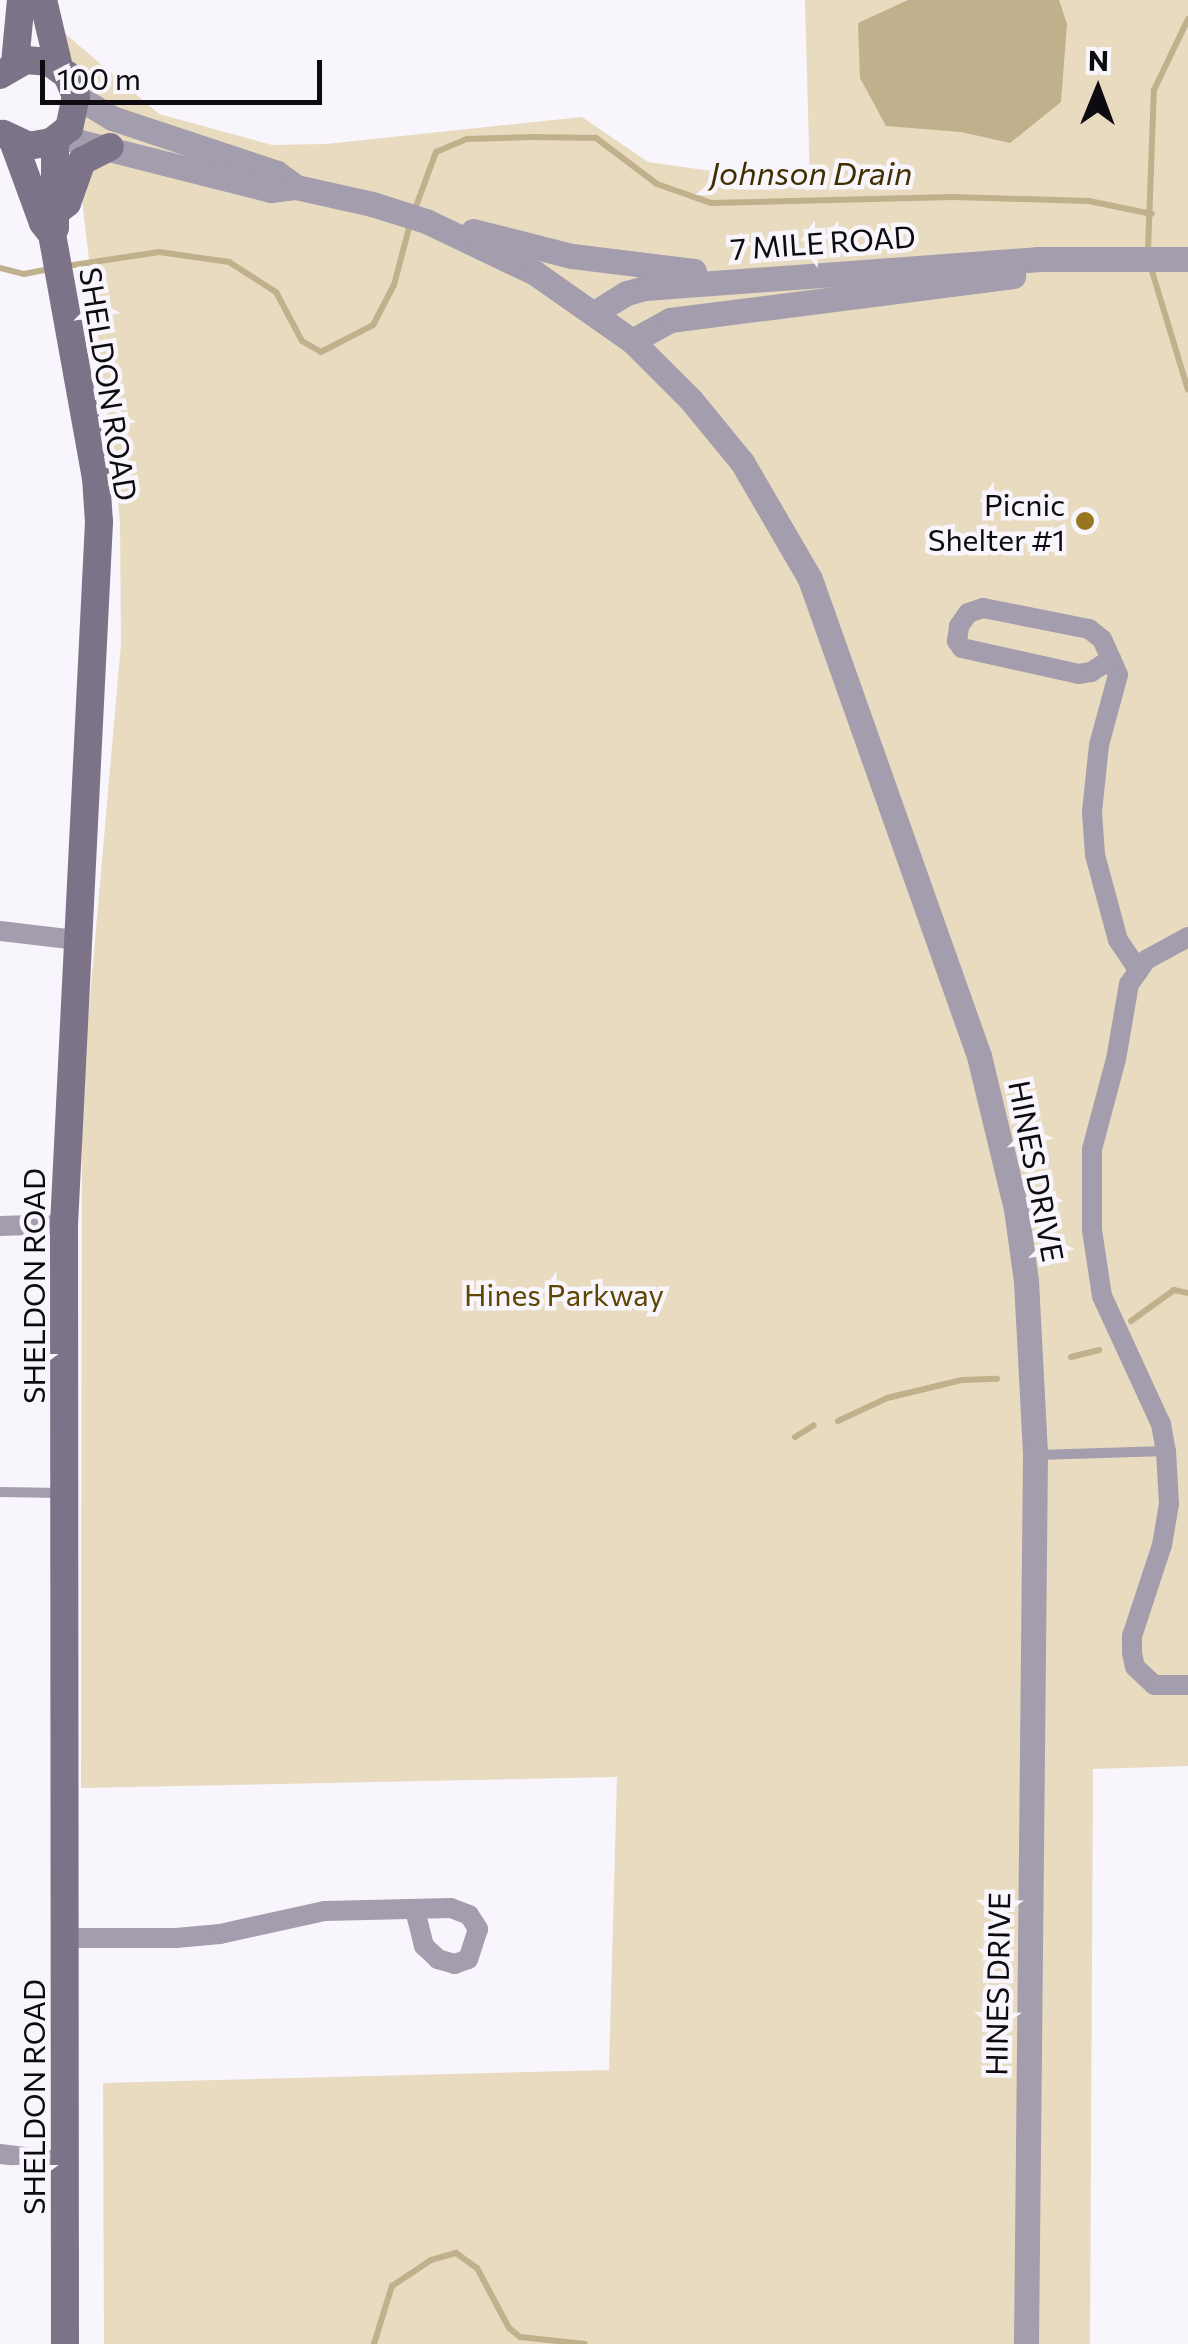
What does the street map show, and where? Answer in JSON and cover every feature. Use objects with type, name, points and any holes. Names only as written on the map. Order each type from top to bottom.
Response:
[{"type":"main road","points":[[21,0],[5,69],[38,59],[59,68]]},
{"type":"main road","points":[[6,136],[29,146],[58,138],[74,118],[76,96],[59,68],[43,0]]},
{"type":"main road","name":"SHELDON ROAD","points":[[6,136],[56,244]]},
{"type":"main road","name":"SHELDON ROAD","points":[[58,138],[56,244],[96,478],[99,522],[64,1224],[66,2344]]},
{"type":"main road","points":[[56,244],[82,161],[110,147]]},
{"type":"street","points":[[76,96],[112,118],[260,166],[296,187],[430,222],[621,265],[834,274]]},
{"type":"street","points":[[58,138],[110,147],[272,190],[296,187]]},
{"type":"street","name":"HINES DRIVE","points":[[430,222],[535,273],[596,312],[632,341],[691,400],[742,462],[789,537],[824,612],[964,1006],[998,1123],[1026,1281],[1035,1454],[1026,2344]]},
{"type":"street","name":"7 MILE ROAD","points":[[596,312],[627,293],[645,288],[1038,258],[1060,262],[1184,259]]},
{"type":"street","name":"7 MILE ROAD","points":[[632,341],[670,320],[1042,272],[1060,262]]},
{"type":"street","points":[[1111,658],[1091,672],[1079,674],[976,653],[957,640],[959,626],[968,613],[983,608],[1089,629],[1102,639],[1111,658],[1118,675],[1096,764],[1095,855],[1118,940],[1139,970]]},
{"type":"street","points":[[0,931],[77,940]]},
{"type":"street","points":[[1188,936],[1146,960],[1129,984],[1116,1059],[1092,1149],[1092,1230],[1102,1296],[1154,1407],[1166,1451],[1169,1504],[1162,1545],[1132,1636],[1132,1652],[1135,1667],[1154,1685],[1188,1686]]},
{"type":"street","points":[[0,1226],[64,1224]]},
{"type":"street","points":[[64,1938],[176,1938],[220,1934],[325,1911],[415,1910]]},
{"type":"street","points":[[0,2154],[66,2162]]},
{"type":"lane","points":[[1035,1454],[1166,1451]]},
{"type":"lane","points":[[0,1492],[64,1493]]},
{"type":"green space","name":"Hines Parkway","points":[[805,0],[1188,0],[1188,1766],[1093,1769],[1090,2344],[104,2344],[103,2083],[609,2070],[617,1777],[81,1788],[82,1088],[121,644],[120,521],[62,31],[159,114],[272,145],[326,144],[582,117],[648,162],[810,185]]},
{"type":"shaded area","points":[[908,0],[1059,0],[1067,24],[1061,102],[1010,143],[961,132],[886,126],[860,78],[858,23]]},
{"type":"waterway","points":[[1148,251],[1154,90],[1188,19]]},
{"type":"waterway","name":"Johnson Drain","points":[[415,209],[436,152],[467,139],[532,137],[596,138],[657,184],[711,203],[953,197],[1089,201],[1152,214]]},
{"type":"waterway","name":"Johnson Drain","points":[[67,266],[159,252],[229,262],[276,292],[302,341],[321,352],[373,325],[394,285],[411,220]]},
{"type":"waterway","name":"Johnson Drain","points":[[0,268],[24,274],[50,269]]},
{"type":"waterway","points":[[1151,268],[1188,390]]},
{"type":"waterway","points":[[1131,1321],[1174,1290],[1188,1293]]},
{"type":"waterway","points":[[1071,1357],[1099,1350]]},
{"type":"waterway","points":[[838,1421],[887,1398],[962,1380],[997,1379]]},
{"type":"waterway","points":[[795,1437],[814,1425]]},
{"type":"waterway","points":[[374,2344],[392,2286],[431,2260],[456,2253],[477,2268],[509,2328],[520,2337],[585,2344]]},
{"type":"place","name":"Picnic Shelter #1","points":[[1085,521]]}]
